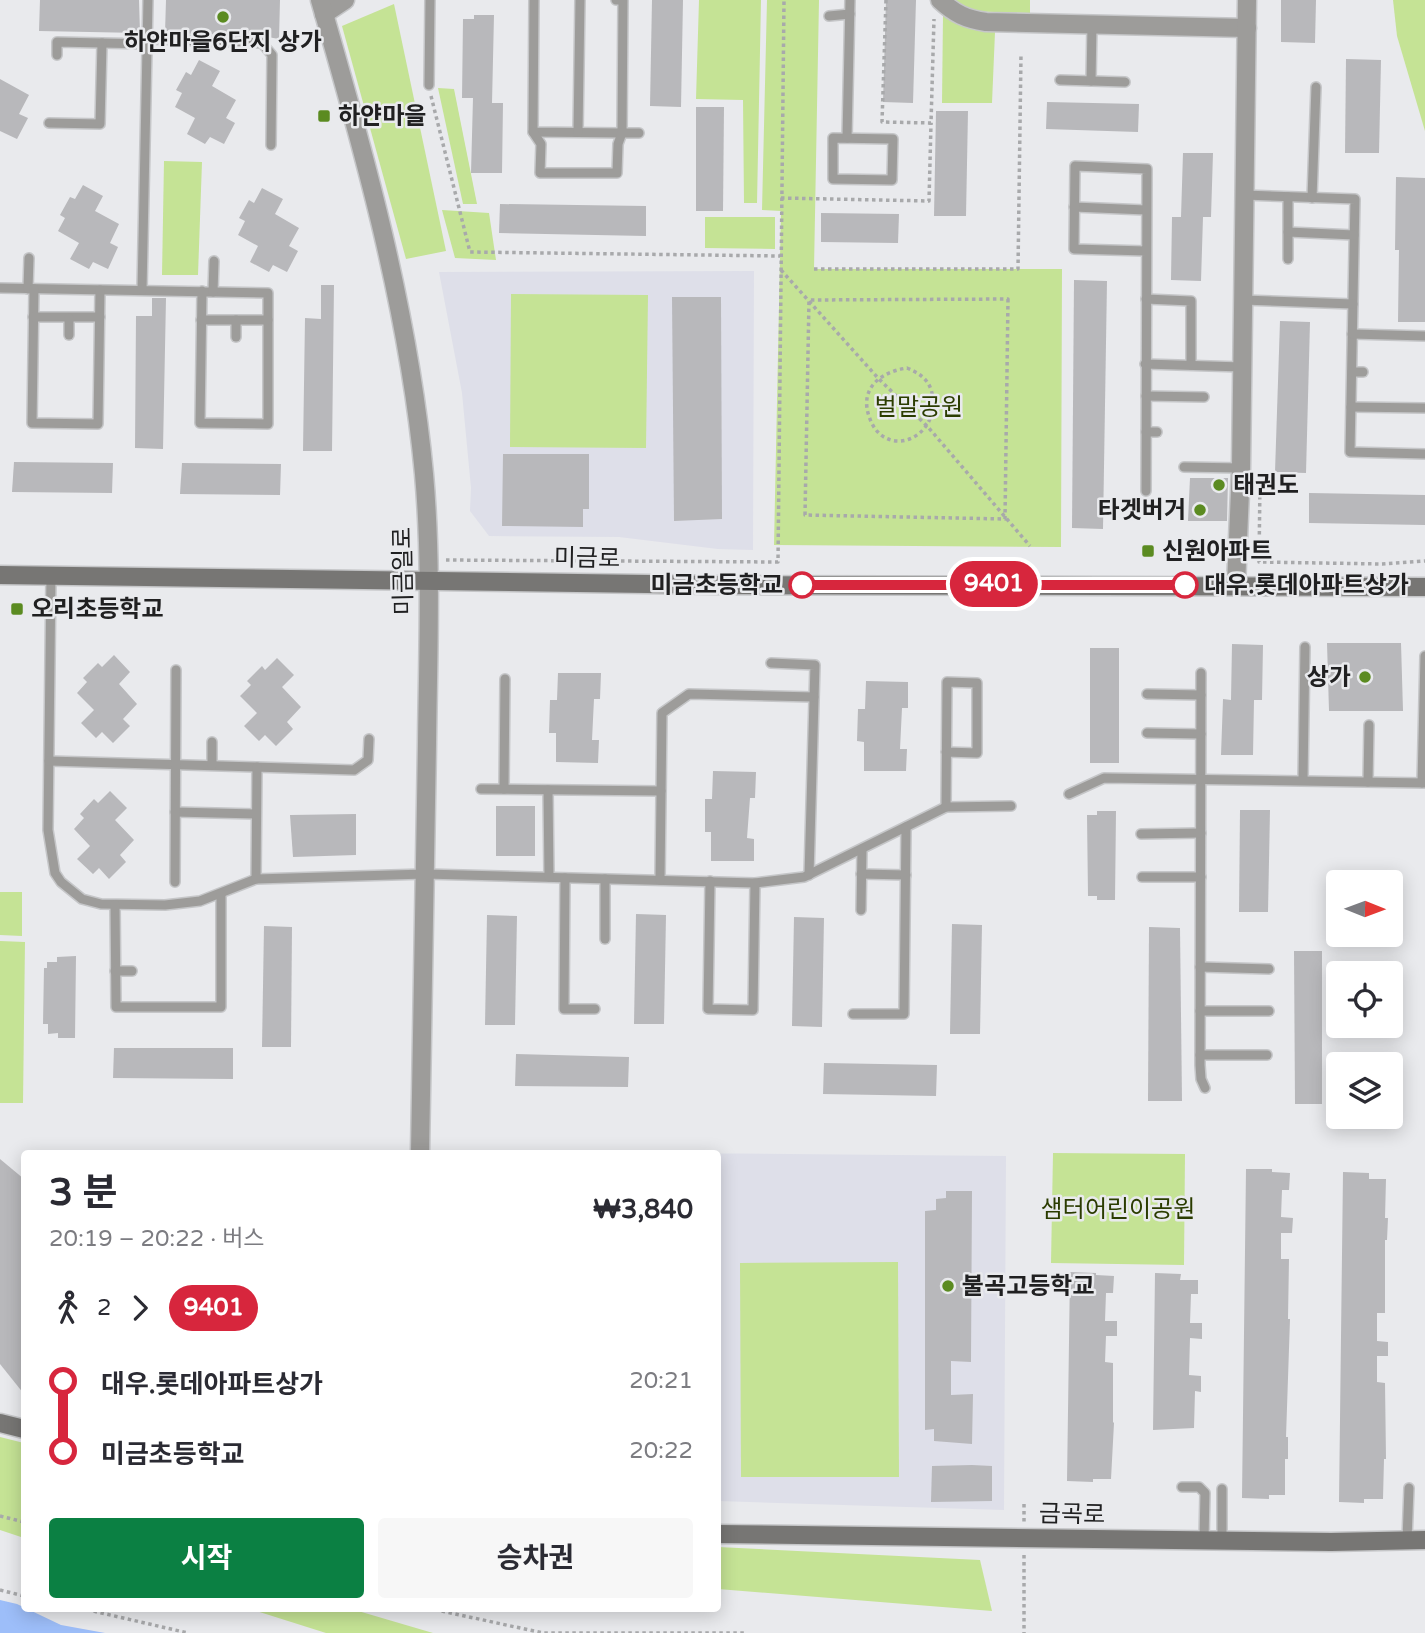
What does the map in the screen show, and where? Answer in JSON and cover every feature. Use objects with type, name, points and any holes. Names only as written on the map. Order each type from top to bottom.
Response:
[{"type":"main road","name":"미금로","points":[[0,575],[717,585],[1425,587]]},
{"type":"main road","points":[[0,1423],[21,1428]]},
{"type":"main road","name":"금곡로","points":[[721,1534],[1416,1540]]},
{"type":"street","points":[[322,7],[345,0]]},
{"type":"street","points":[[1237,586],[1247,0]]},
{"type":"street","name":"미금일로","points":[[322,7],[372,185],[395,286],[424,472],[429,580],[420,1150]]},
{"type":"street","points":[[937,7],[967,20],[986,22],[1247,28]]},
{"type":"lane","points":[[142,290],[148,0]]},
{"type":"lane","points":[[429,85],[430,0]]},
{"type":"lane","points":[[534,0],[533,132],[541,144],[540,173],[617,173],[618,144],[622,133],[623,0],[616,0]]},
{"type":"lane","points":[[578,132],[580,0]]},
{"type":"lane","points":[[847,138],[850,0]]},
{"type":"lane","points":[[829,16],[850,14]]},
{"type":"lane","points":[[1091,81],[1092,24]]},
{"type":"lane","points":[[57,55],[57,42],[262,43],[272,55],[271,145]]},
{"type":"lane","points":[[49,123],[100,124],[102,43]]},
{"type":"lane","points":[[1060,80],[1125,82]]},
{"type":"lane","points":[[1312,198],[1315,87]]},
{"type":"lane","points":[[533,132],[639,133]]},
{"type":"lane","points":[[833,138],[847,138],[892,139],[892,180],[833,179],[833,138]]},
{"type":"lane","points":[[1146,251],[1074,249],[1075,166],[1147,169],[1146,491]]},
{"type":"lane","points":[[1244,195],[1355,199],[1350,452],[1425,454]]},
{"type":"lane","points":[[1288,197],[1288,259]]},
{"type":"lane","points":[[1074,207],[1146,210]]},
{"type":"lane","points":[[1288,232],[1354,235]]},
{"type":"lane","points":[[29,258],[33,317],[32,423],[98,424],[100,290]]},
{"type":"lane","points":[[213,292],[214,261]]},
{"type":"lane","points":[[0,288],[268,293],[268,424],[200,423],[202,292]]},
{"type":"lane","points":[[1146,299],[1191,301],[1191,365]]},
{"type":"lane","points":[[1243,300],[1353,304]]},
{"type":"lane","points":[[33,317],[100,317]]},
{"type":"lane","points":[[69,318],[69,335]]},
{"type":"lane","points":[[201,320],[268,320]]},
{"type":"lane","points":[[236,320],[236,337]]},
{"type":"lane","points":[[1352,334],[1425,336]]},
{"type":"lane","points":[[1145,364],[1242,366]]},
{"type":"lane","points":[[1352,372],[1363,372]]},
{"type":"lane","points":[[1146,396],[1205,397]]},
{"type":"lane","points":[[1351,407],[1425,408]]},
{"type":"lane","points":[[1146,432],[1157,432]]},
{"type":"lane","points":[[1184,467],[1241,468]]},
{"type":"lane","points":[[51,575],[48,830],[55,873],[67,889],[82,899],[115,905],[165,905],[200,901],[256,879],[425,874],[755,883],[809,875],[946,807],[1011,806]]},
{"type":"lane","points":[[1303,780],[1305,647]]},
{"type":"lane","points":[[1069,794],[1104,778],[1424,783],[1425,656]]},
{"type":"lane","points":[[771,663],[815,665],[809,875]]},
{"type":"lane","points":[[175,882],[176,670]]},
{"type":"lane","points":[[1201,673],[1200,1055],[1201,1079],[1205,1088]]},
{"type":"lane","points":[[504,789],[505,679]]},
{"type":"lane","points":[[946,752],[976,753],[977,683],[947,682],[946,752],[946,807]]},
{"type":"lane","points":[[660,880],[662,713],[689,694],[814,697]]},
{"type":"lane","points":[[1147,694],[1201,695]]},
{"type":"lane","points":[[1368,782],[1369,725]]},
{"type":"lane","points":[[1147,733],[1201,734]]},
{"type":"lane","points":[[49,761],[354,769],[368,760],[369,739]]},
{"type":"lane","points":[[212,742],[212,765]]},
{"type":"lane","points":[[256,879],[257,767]]},
{"type":"lane","points":[[481,789],[661,791]]},
{"type":"lane","points":[[548,790],[549,877]]},
{"type":"lane","points":[[175,813],[256,814]]},
{"type":"lane","points":[[853,1013],[904,1014],[906,827]]},
{"type":"lane","points":[[1142,834],[1201,833]]},
{"type":"lane","points":[[861,909],[862,849]]},
{"type":"lane","points":[[861,874],[906,875]]},
{"type":"lane","points":[[1142,877],[1201,877]]},
{"type":"lane","points":[[565,878],[564,1009],[595,1009]]},
{"type":"lane","points":[[605,879],[605,939]]},
{"type":"lane","points":[[710,881],[708,1009],[753,1010],[755,883]]},
{"type":"lane","points":[[115,905],[116,1007],[221,1007],[221,894]]},
{"type":"lane","points":[[1200,967],[1269,969]]},
{"type":"lane","points":[[115,971],[132,971]]},
{"type":"lane","points":[[1200,1011],[1269,1011]]},
{"type":"lane","points":[[1200,1055],[1267,1055]]},
{"type":"lane","points":[[1182,1487],[1199,1487],[1205,1493],[1213,1540]]},
{"type":"lane","points":[[1409,1488],[1416,1540]]},
{"type":"lane","points":[[1213,1540],[1222,1489]]},
{"type":"path","points":[[444,560],[778,562],[784,0]]},
{"type":"path","points":[[886,0],[882,122],[931,123],[937,7]]},
{"type":"path","points":[[814,270],[1018,269],[1021,54]]},
{"type":"path","points":[[429,85],[470,252],[780,256]]},
{"type":"path","points":[[780,269],[878,378],[928,427],[1030,546]]},
{"type":"path","points":[[809,300],[1008,299],[1005,519]]},
{"type":"path","points":[[809,300],[805,515],[1005,519]]},
{"type":"path","points":[[907,368],[920,373],[928,380],[933,390],[933,416],[928,427],[918,436],[904,441],[889,439],[879,433],[871,422],[867,408],[869,392],[878,378],[889,371],[907,368]]},
{"type":"path","points":[[1260,480],[1259,562],[1382,564],[1425,561]]},
{"type":"path","points":[[1024,1504],[1024,1530]]},
{"type":"path","points":[[0,1516],[21,1520]]},
{"type":"path","points":[[1024,1542],[1024,1633]]},
{"type":"path","points":[[0,1590],[21,1595]]},
{"type":"path","points":[[97,1612],[188,1633]]},
{"type":"path","points":[[446,1612],[543,1633],[745,1633]]},
{"type":"shaded area","name":"미금초등학교","points":[[754,271],[753,550],[718,549],[619,537],[489,536],[470,511],[471,488],[462,393],[439,272]]},
{"type":"shaded area","points":[[721,1153],[1006,1156],[1004,1510],[721,1501]]},
{"type":"green space","points":[[699,0],[761,0],[757,203],[744,203],[743,100],[696,99]]},
{"type":"green space","name":"벌말공원","points":[[767,0],[819,0],[814,269],[1062,269],[1061,547],[774,545],[781,211],[762,210]]},
{"type":"green space","points":[[954,0],[1030,0],[1030,13],[963,11]]},
{"type":"green space","points":[[1393,0],[1425,0],[1425,131],[1397,36]]},
{"type":"green space","points":[[394,4],[446,251],[406,259],[342,26]]},
{"type":"green space","points":[[943,15],[995,32],[992,103],[942,103]]},
{"type":"green space","points":[[438,88],[454,89],[477,204],[463,204]]},
{"type":"green space","points":[[164,161],[202,162],[198,275],[162,275]]},
{"type":"green space","points":[[442,210],[489,213],[496,260],[455,258]]},
{"type":"green space","points":[[705,217],[775,217],[775,249],[705,248]]},
{"type":"green space","points":[[511,294],[648,295],[646,448],[510,447]]},
{"type":"green space","points":[[0,892],[22,892],[22,936],[0,935]]},
{"type":"green space","points":[[0,941],[25,942],[23,1103],[0,1103]]},
{"type":"green space","name":"샘터어린이공원","points":[[1053,1153],[1185,1154],[1184,1265],[1051,1263]]},
{"type":"green space","points":[[898,1262],[899,1477],[741,1477],[740,1263]]},
{"type":"green space","points":[[0,1437],[21,1442],[21,1537],[0,1530]]},
{"type":"green space","points":[[721,1547],[980,1560],[992,1611],[721,1589]]},
{"type":"green space","points":[[260,1612],[362,1612],[433,1633],[326,1633]]},
{"type":"water","points":[[0,1600],[21,1606],[21,1612],[34,1612],[61,1625],[105,1633],[0,1633]]},
{"type":"building","points":[[40,0],[139,0],[140,33],[39,31]]},
{"type":"building","name":"하얀마을6단지 상가","points":[[166,0],[280,0],[279,39],[262,36],[165,33]]},
{"type":"building","points":[[652,0],[683,0],[681,107],[650,106]]},
{"type":"building","points":[[886,0],[916,0],[913,103],[883,102]]},
{"type":"building","points":[[1281,0],[1316,0],[1315,43],[1281,42]]},
{"type":"building","points":[[474,15],[494,15],[492,103],[503,103],[502,173],[471,173],[473,98],[462,98],[463,19],[474,19]]},
{"type":"building","points":[[1346,59],[1381,60],[1379,153],[1345,153]]},
{"type":"building","points":[[199,60],[220,71],[212,86],[236,100],[226,118],[235,123],[224,144],[210,137],[205,144],[187,134],[195,118],[175,107],[182,93],[176,90],[186,72],[191,75]]},
{"type":"building","points":[[0,79],[29,95],[19,114],[28,118],[17,139],[0,131]]},
{"type":"building","points":[[1047,102],[1139,104],[1138,132],[1046,129]]},
{"type":"building","points":[[696,107],[724,107],[723,211],[696,211]]},
{"type":"building","points":[[936,111],[968,111],[966,216],[934,216]]},
{"type":"building","points":[[1183,153],[1213,153],[1211,217],[1203,217],[1201,281],[1171,280],[1172,217],[1181,217]]},
{"type":"building","points":[[1396,177],[1425,178],[1425,322],[1398,322]]},
{"type":"building","points":[[83,185],[103,196],[95,211],[119,224],[110,243],[118,247],[108,269],[93,262],[89,269],[70,259],[79,243],[58,231],[65,218],[60,215],[70,197],[75,199]]},
{"type":"building","points":[[262,188],[283,199],[275,214],[299,228],[289,246],[298,251],[287,272],[273,265],[269,272],[250,262],[258,246],[238,235],[245,221],[239,218],[249,200],[254,203]]},
{"type":"building","points":[[500,204],[646,206],[646,236],[499,233]]},
{"type":"building","points":[[821,213],[899,214],[898,243],[821,242]]},
{"type":"building","points":[[1074,280],[1107,281],[1103,529],[1072,528]]},
{"type":"building","points":[[321,285],[334,285],[332,451],[303,451],[305,318],[321,319]]},
{"type":"building","name":"미금초등학교","points":[[672,297],[721,297],[722,519],[674,521]]},
{"type":"building","points":[[152,298],[166,298],[163,449],[135,448],[136,316],[152,316]]},
{"type":"building","points":[[1280,321],[1310,322],[1306,473],[1275,472]]},
{"type":"building","points":[[503,454],[589,454],[589,509],[583,509],[583,527],[502,526]]},
{"type":"building","points":[[14,462],[113,463],[112,493],[12,492]]},
{"type":"building","points":[[182,463],[281,464],[280,495],[180,494]]},
{"type":"building","points":[[1190,478],[1228,478],[1227,521],[1188,521]]},
{"type":"building","points":[[1309,493],[1425,495],[1425,525],[1309,523]]},
{"type":"building","name":"상가","points":[[1327,643],[1401,643],[1403,711],[1329,711]]},
{"type":"building","points":[[1232,644],[1263,645],[1262,700],[1254,700],[1253,755],[1221,755],[1223,699],[1231,700]]},
{"type":"building","points":[[1090,648],[1119,648],[1119,763],[1090,763]]},
{"type":"building","points":[[114,655],[130,672],[119,684],[137,704],[123,719],[130,726],[113,743],[102,732],[96,738],[81,723],[94,710],[77,693],[87,682],[83,678],[98,663],[102,667]]},
{"type":"building","points":[[277,658],[294,675],[282,687],[301,707],[287,722],[293,729],[276,746],[265,735],[259,741],[244,726],[257,713],[240,696],[251,685],[247,681],[262,666],[265,670]]},
{"type":"building","points":[[558,673],[601,673],[600,699],[594,699],[592,740],[599,740],[598,763],[556,762],[556,733],[549,733],[550,700],[557,700]]},
{"type":"building","points":[[866,681],[908,682],[908,708],[902,708],[900,749],[907,749],[906,771],[864,771],[864,742],[857,741],[858,709],[865,709]]},
{"type":"building","points":[[713,771],[756,772],[755,798],[750,798],[747,838],[754,839],[754,861],[711,861],[711,832],[705,832],[705,799],[712,799]]},
{"type":"building","points":[[110,791],[127,808],[115,820],[134,840],[120,855],[126,862],[109,879],[99,868],[93,874],[77,859],[90,846],[74,829],[84,818],[80,814],[94,799],[98,803]]},
{"type":"building","points":[[496,806],[535,806],[535,856],[496,856]]},
{"type":"building","points":[[1240,810],[1270,810],[1268,912],[1239,912]]},
{"type":"building","points":[[1097,811],[1116,811],[1115,900],[1097,900],[1097,896],[1088,896],[1087,815],[1097,815]]},
{"type":"building","points":[[356,814],[356,855],[293,857],[290,815]]},
{"type":"building","points":[[636,914],[666,915],[664,1024],[634,1024]]},
{"type":"building","points":[[487,915],[517,916],[515,1025],[485,1025]]},
{"type":"building","points":[[794,917],[824,918],[822,1027],[792,1026]]},
{"type":"building","points":[[952,924],[982,925],[980,1034],[950,1034]]},
{"type":"building","points":[[264,926],[292,927],[291,1047],[262,1047]]},
{"type":"building","points":[[1149,927],[1180,928],[1182,1101],[1148,1101]]},
{"type":"building","points":[[1294,951],[1322,951],[1322,1104],[1295,1104]]},
{"type":"building","points":[[76,956],[75,1038],[58,1038],[58,1033],[48,1034],[48,1024],[43,1024],[44,968],[47,968],[47,962],[57,962],[57,957]]},
{"type":"building","points":[[114,1048],[233,1048],[233,1079],[113,1078]]},
{"type":"building","points":[[516,1054],[629,1057],[628,1087],[515,1086]]},
{"type":"building","points":[[824,1063],[937,1065],[936,1096],[823,1094]]},
{"type":"building","points":[[0,1159],[21,1176],[21,1390],[0,1364]]},
{"type":"building","points":[[1246,1169],[1272,1169],[1272,1172],[1290,1173],[1289,1190],[1282,1190],[1281,1217],[1293,1218],[1292,1233],[1281,1233],[1281,1259],[1289,1259],[1286,1437],[1288,1459],[1285,1459],[1285,1495],[1269,1495],[1269,1499],[1242,1498]]},
{"type":"building","points":[[1343,1172],[1369,1173],[1369,1179],[1386,1179],[1385,1218],[1388,1218],[1385,1240],[1385,1313],[1377,1313],[1377,1341],[1388,1342],[1388,1356],[1377,1356],[1377,1382],[1385,1383],[1386,1459],[1383,1499],[1364,1499],[1364,1503],[1339,1502]]},
{"type":"building","name":"불곡고등학교","points":[[946,1191],[972,1191],[971,1362],[951,1361],[951,1395],[973,1394],[972,1444],[934,1441],[934,1429],[925,1430],[925,1211],[936,1210],[936,1199],[946,1198]]},
{"type":"building","points":[[1070,1272],[1114,1276],[1113,1293],[1106,1293],[1105,1321],[1117,1321],[1117,1336],[1106,1336],[1105,1362],[1113,1363],[1111,1479],[1093,1479],[1093,1482],[1067,1481]]},
{"type":"building","points":[[1155,1273],[1181,1274],[1180,1280],[1198,1280],[1198,1294],[1191,1294],[1190,1323],[1202,1323],[1202,1339],[1190,1338],[1189,1375],[1201,1376],[1201,1392],[1195,1391],[1194,1428],[1153,1430]]},
{"type":"building","points":[[932,1466],[992,1466],[992,1501],[931,1502]]},
{"type":"bus line","name":"9401","points":[[802,585],[1185,585]]},
{"type":"place","name":"하얀마을6단지 상가","points":[[223,17]]},
{"type":"place","name":"하얀마을","points":[[324,116]]},
{"type":"place","name":"태권도","points":[[1219,485]]},
{"type":"place","name":"타겟버거","points":[[1200,510]]},
{"type":"place","name":"신원아파트","points":[[1148,551]]},
{"type":"place","name":"미금초등학교","points":[[802,585]]},
{"type":"place","name":"대우.롯데아파트상가","points":[[1185,585]]},
{"type":"place","name":"오리초등학교","points":[[17,609]]},
{"type":"place","name":"상가","points":[[1365,677]]},
{"type":"place","name":"불곡고등학교","points":[[948,1286]]}]
